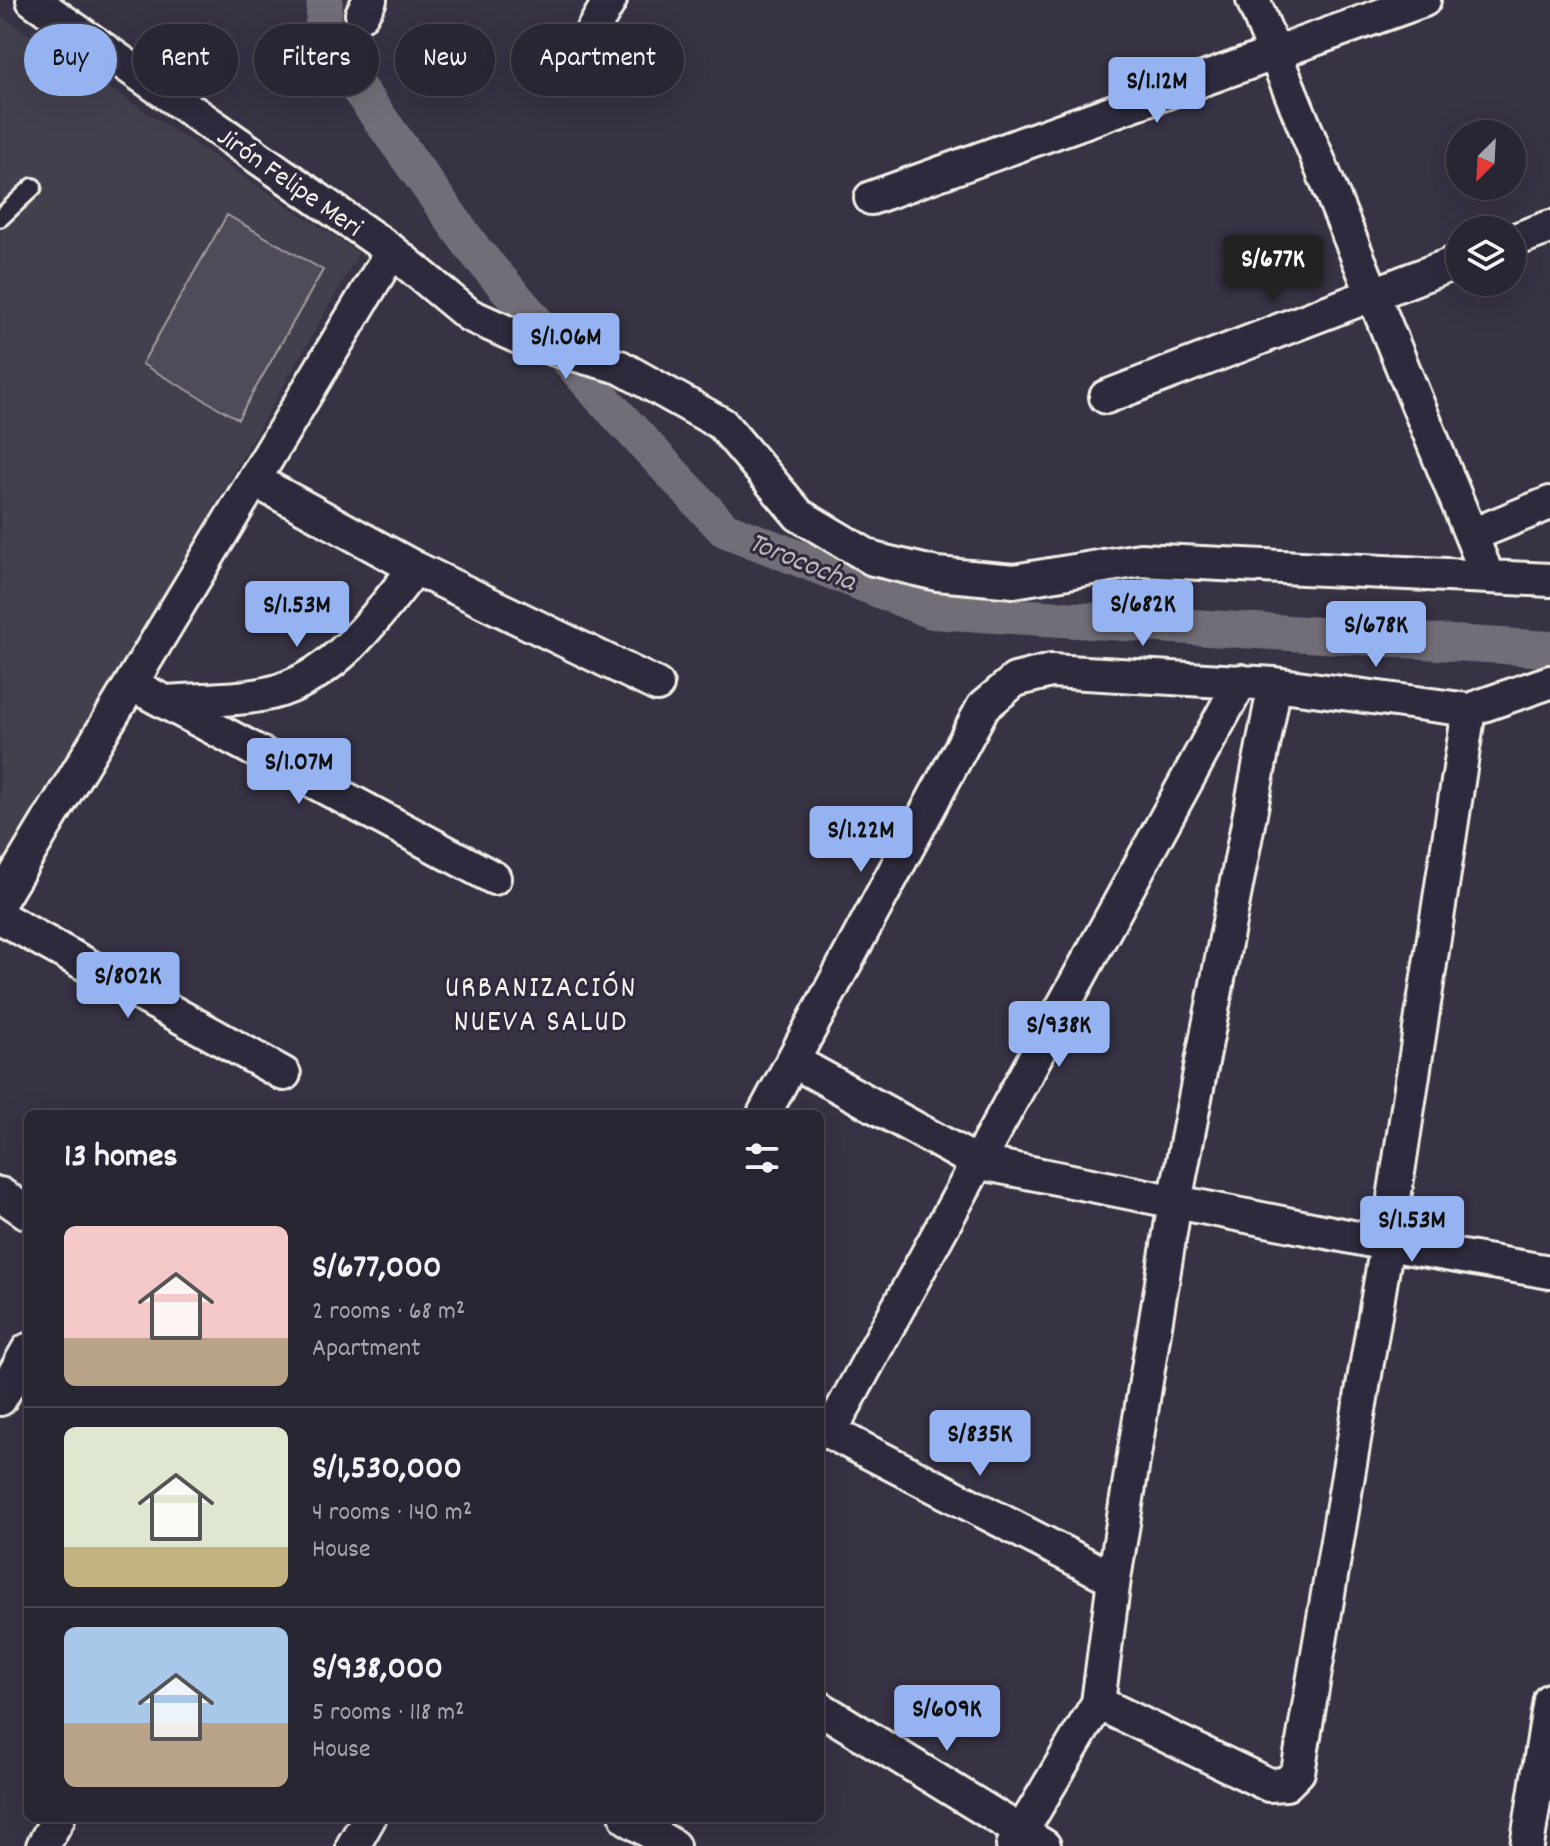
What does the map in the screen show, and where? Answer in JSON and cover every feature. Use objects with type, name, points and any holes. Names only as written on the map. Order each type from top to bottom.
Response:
[{"type":"street","name":"Jirón Felipe Meri","points":[[33,0],[392,251],[469,315],[527,341],[620,367],[722,424],[799,515],[873,559],[924,571],[1014,581],[1140,560],[1550,580]]},
{"type":"street","points":[[596,24],[610,0]]},
{"type":"street","points":[[1253,0],[1488,577]]},
{"type":"street","points":[[871,198],[1424,0]]},
{"type":"street","points":[[1526,236],[1550,227]]},
{"type":"street","points":[[0,901],[392,251]]},
{"type":"street","points":[[1106,397],[1446,266]]},
{"type":"street","points":[[254,480],[415,568],[657,685]]},
{"type":"street","points":[[1472,535],[1550,503]]},
{"type":"street","points":[[165,702],[280,690],[328,664],[363,634],[415,568]]},
{"type":"street","points":[[766,1110],[983,707],[1015,680],[1051,671],[1241,681],[1469,710],[1550,682]]},
{"type":"street","points":[[1114,1579],[825,1430],[1241,681]]},
{"type":"street","points":[[131,684],[494,878]]},
{"type":"street","points":[[824,1711],[1026,1841],[1098,1703],[1114,1579],[1175,1202],[1275,684]]},
{"type":"street","points":[[1098,1703],[1269,1785],[1286,1784],[1298,1772],[1387,1244],[1469,710]]},
{"type":"street","points":[[0,917],[284,1074]]},
{"type":"street","points":[[793,1061],[976,1162],[1387,1244],[1550,1272]]},
{"type":"street","points":[[0,1194],[24,1210]]},
{"type":"street","points":[[0,1399],[24,1357]]},
{"type":"street","points":[[1527,1846],[1550,1700]]},
{"type":"street","points":[[43,1846],[56,1822]]},
{"type":"street","points":[[353,1846],[367,1822]]},
{"type":"street","points":[[634,1822],[673,1846]]},
{"type":"lane","points":[[0,218],[33,187]]},
{"type":"shaded area","points":[[0,15],[24,31],[24,96],[117,96],[117,93],[359,253],[0,882]]},
{"type":"shaded area","points":[[227,215],[323,270],[238,419],[142,364]]},
{"type":"waterway","name":"Torococha","points":[[325,0],[322,38],[475,251],[601,397],[724,529],[932,611],[1550,649]]},
{"type":"district","name":"URBANIZACIÓN NUEVA SALUD","points":[[541,1003]]}]
